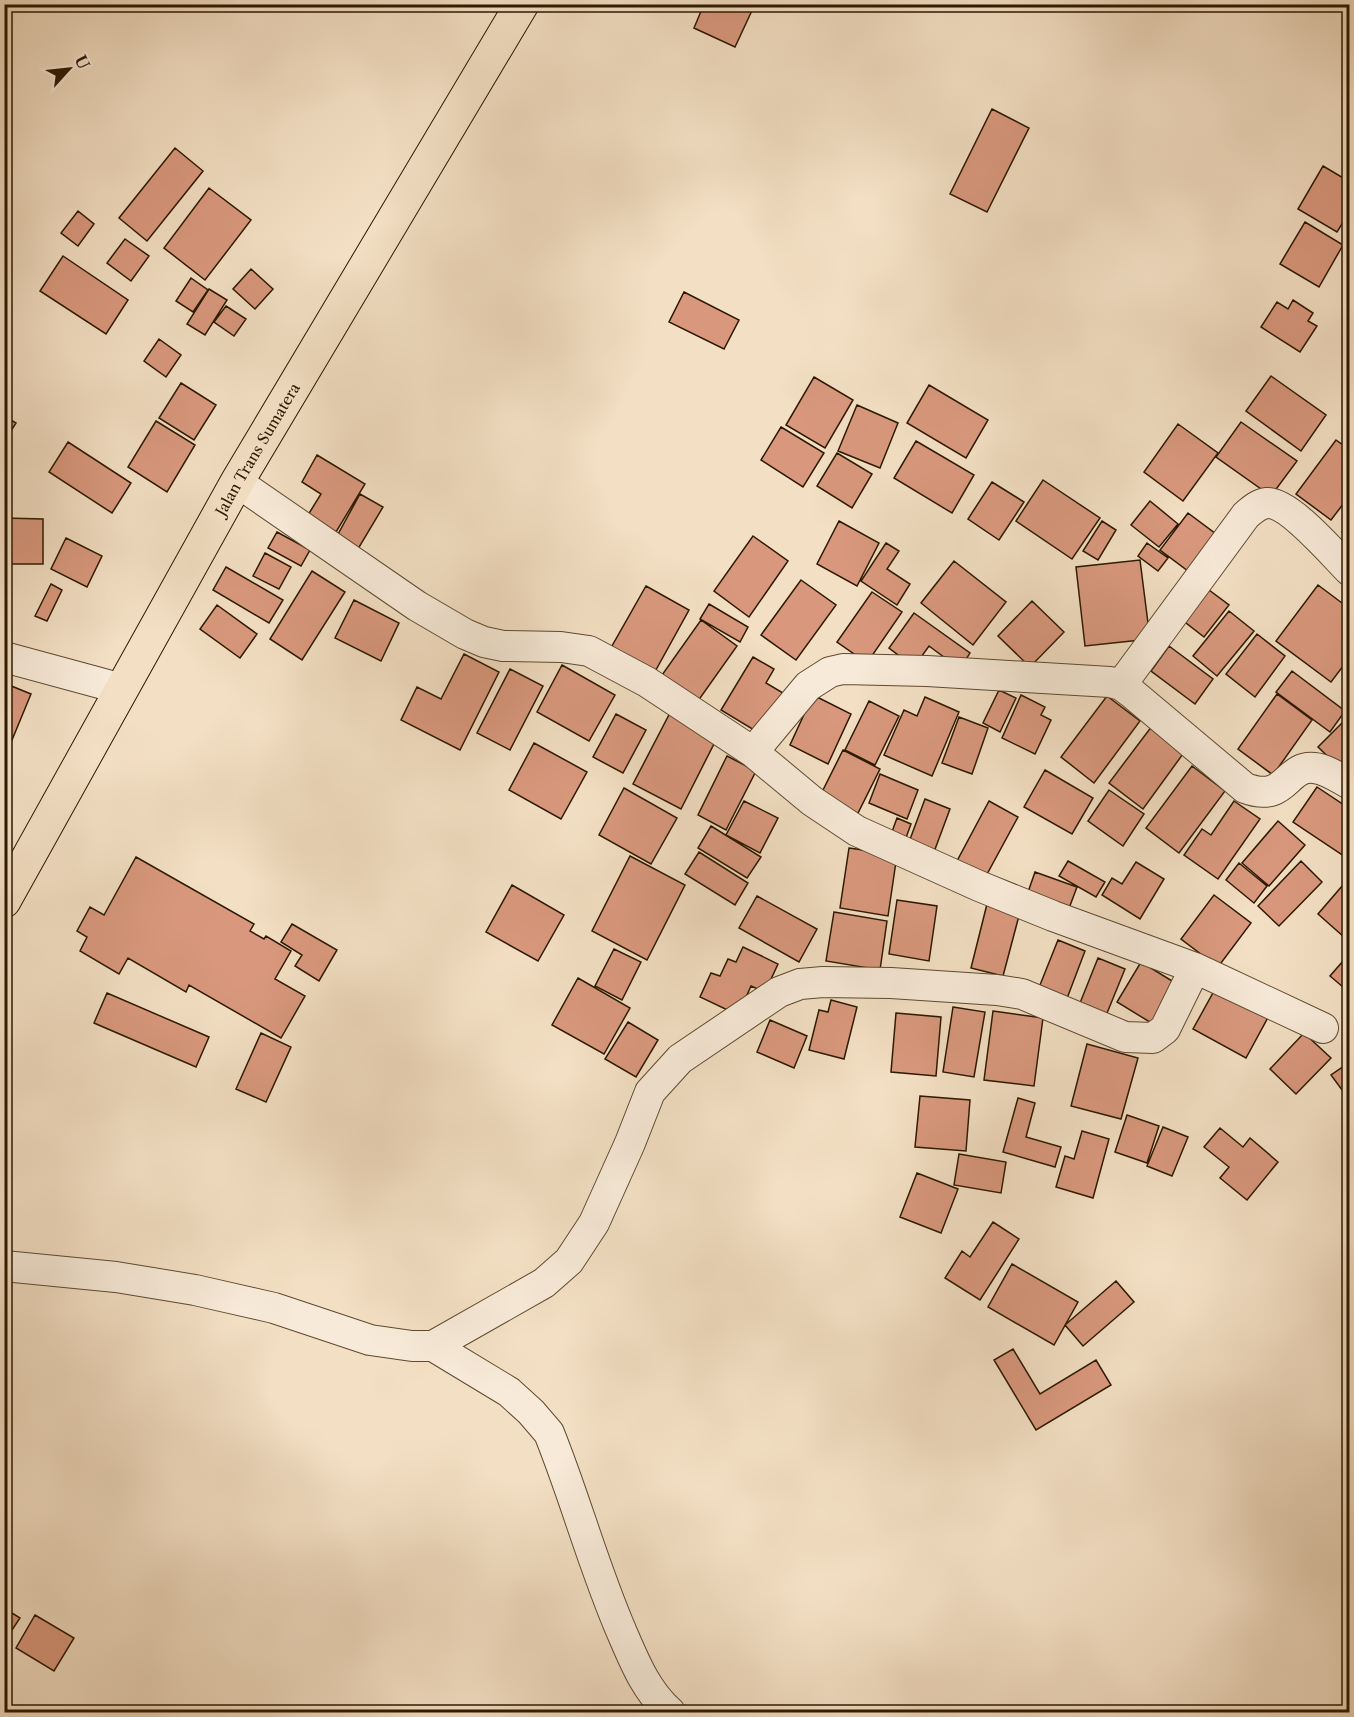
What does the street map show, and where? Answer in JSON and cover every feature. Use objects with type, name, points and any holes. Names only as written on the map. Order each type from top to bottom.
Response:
[{"type":"highway","name":"Jalan Trans Sumatera","points":[[4,902],[237,482],[522,4]]},
{"type":"street","points":[[237,482],[417,606],[465,634],[502,646],[561,647],[589,651],[646,682],[753,752],[812,801],[857,831],[1053,916],[1195,968],[1323,1028]]},
{"type":"street","points":[[1121,686],[1238,525],[1254,508],[1267,503],[1283,507],[1350,571]]},
{"type":"street","points":[[4,657],[122,689]]},
{"type":"street","points":[[753,752],[808,686],[818,678],[843,669],[927,671],[1099,681],[1121,686],[1245,788],[1267,793],[1280,787],[1302,769],[1312,767],[1322,769],[1350,784]]},
{"type":"street","points":[[434,1346],[544,1283],[569,1261],[594,1223],[650,1092],[680,1059],[779,992],[800,984],[822,982],[891,983],[998,990],[1022,994],[1125,1036],[1153,1038],[1165,1029],[1195,968]]},
{"type":"street","points":[[4,1266],[116,1277],[195,1290],[274,1308],[370,1340],[389,1344],[434,1346],[509,1392],[549,1433],[615,1618],[637,1669],[657,1701],[670,1713]]},
{"type":"building","points":[[704,4],[755,4],[735,47],[694,28]]},
{"type":"building","points":[[992,109],[1029,128],[987,212],[950,194]]},
{"type":"building","points":[[175,148],[203,171],[147,241],[119,218]]},
{"type":"building","points":[[1323,166],[1350,182],[1350,211],[1337,232],[1298,209]]},
{"type":"building","points":[[209,188],[251,220],[205,280],[164,248]]},
{"type":"building","points":[[78,211],[94,224],[78,246],[61,233]]},
{"type":"building","points":[[1305,222],[1343,245],[1319,287],[1280,264]]},
{"type":"building","points":[[125,239],[149,256],[131,281],[107,263]]},
{"type":"building","points":[[63,256],[128,300],[106,334],[40,291]]},
{"type":"building","points":[[251,269],[273,289],[255,309],[233,289]]},
{"type":"building","points":[[191,278],[208,290],[193,312],[176,301]]},
{"type":"building","points":[[209,289],[227,300],[205,335],[187,324]]},
{"type":"building","points":[[684,292],[739,320],[724,349],[669,322]]},
{"type":"building","points":[[1293,300],[1313,313],[1308,321],[1317,326],[1300,352],[1261,327],[1277,302],[1288,309]]},
{"type":"building","points":[[226,306],[246,319],[234,336],[214,322]]},
{"type":"building","points":[[159,339],[181,355],[166,377],[144,361]]},
{"type":"building","points":[[1271,376],[1326,415],[1301,451],[1246,411]]},
{"type":"building","points":[[814,377],[853,400],[825,448],[786,425]]},
{"type":"building","points":[[181,383],[216,405],[194,440],[159,418]]},
{"type":"building","points":[[929,385],[988,420],[966,458],[907,423]]},
{"type":"building","points":[[857,405],[898,423],[880,468],[838,451]]},
{"type":"building","points":[[4,416],[16,423],[4,442]]},
{"type":"building","points":[[156,421],[195,445],[167,492],[128,467]]},
{"type":"building","points":[[1241,422],[1297,461],[1271,496],[1216,457]]},
{"type":"building","points":[[1178,424],[1218,453],[1183,501],[1144,472]]},
{"type":"building","points":[[781,427],[824,453],[803,487],[761,460]]},
{"type":"building","points":[[1336,440],[1350,450],[1350,495],[1331,520],[1296,494]]},
{"type":"building","points":[[916,441],[974,475],[952,513],[894,478]]},
{"type":"building","points":[[68,442],[131,483],[112,513],[49,472]]},
{"type":"building","points":[[837,453],[872,474],[852,508],[817,486]]},
{"type":"building","points":[[317,455],[365,484],[336,532],[308,515],[321,494],[302,482]]},
{"type":"building","points":[[1043,480],[1100,518],[1072,559],[1016,521]]},
{"type":"building","points":[[992,482],[1024,502],[999,540],[968,519]]},
{"type":"building","points":[[360,494],[383,507],[358,549],[337,536]]},
{"type":"building","points":[[1150,501],[1178,524],[1159,547],[1131,525]]},
{"type":"building","points":[[1188,513],[1220,537],[1192,574],[1160,550]]},
{"type":"building","points":[[4,518],[43,519],[43,564],[4,564]]},
{"type":"building","points":[[839,521],[879,543],[857,586],[817,564]]},
{"type":"building","points":[[1102,521],[1116,530],[1098,560],[1083,551]]},
{"type":"building","points":[[1350,524],[1350,540],[1342,532]]},
{"type":"building","points":[[277,532],[310,550],[301,566],[268,548]]},
{"type":"building","points":[[753,536],[788,561],[749,617],[714,591]]},
{"type":"building","points":[[66,538],[102,556],[87,587],[51,569]]},
{"type":"building","points":[[886,543],[899,551],[887,569],[910,584],[897,605],[861,581]]},
{"type":"building","points":[[1147,543],[1168,558],[1158,571],[1138,556]]},
{"type":"building","points":[[265,553],[291,567],[279,589],[253,576]]},
{"type":"building","points":[[1140,560],[1150,639],[1085,646],[1076,567]]},
{"type":"building","points":[[954,561],[1006,602],[973,645],[921,603]]},
{"type":"building","points":[[226,567],[283,600],[269,623],[213,590]]},
{"type":"building","points":[[312,571],[345,592],[302,660],[270,639]]},
{"type":"building","points":[[801,580],[836,605],[796,660],[761,635]]},
{"type":"building","points":[[51,584],[62,590],[47,621],[35,616]]},
{"type":"building","points":[[1318,585],[1350,609],[1350,657],[1331,682],[1276,641]]},
{"type":"building","points":[[646,586],[689,610],[652,677],[608,653]]},
{"type":"building","points":[[1205,587],[1229,605],[1204,637],[1181,619]]},
{"type":"building","points":[[872,592],[902,612],[867,663],[837,642]]},
{"type":"building","points":[[354,600],[399,623],[381,661],[335,638]]},
{"type":"building","points":[[1032,601],[1064,632],[1030,667],[998,636]]},
{"type":"building","points":[[709,604],[748,627],[740,642],[700,619]]},
{"type":"building","points":[[217,605],[257,634],[240,658],[200,629]]},
{"type":"building","points":[[1229,611],[1254,631],[1217,676],[1193,656]]},
{"type":"building","points":[[914,613],[970,653],[960,669],[929,646],[914,667],[889,648]]},
{"type":"building","points":[[701,620],[737,646],[698,701],[662,675]]},
{"type":"building","points":[[1257,634],[1285,656],[1255,697],[1226,674]]},
{"type":"building","points":[[1169,646],[1213,679],[1195,704],[1151,671]]},
{"type":"building","points":[[464,654],[499,672],[460,750],[401,720],[417,687],[441,699]]},
{"type":"building","points":[[753,657],[774,669],[766,683],[783,693],[759,733],[721,710]]},
{"type":"building","points":[[562,665],[615,695],[589,741],[537,712]]},
{"type":"building","points":[[510,669],[543,686],[510,750],[477,733]]},
{"type":"building","points":[[1292,671],[1345,711],[1330,732],[1276,692]]},
{"type":"building","points":[[4,683],[31,694],[5,757],[4,756]]},
{"type":"building","points":[[999,690],[1016,698],[1000,732],[983,723]]},
{"type":"building","points":[[1277,694],[1312,720],[1273,775],[1238,749]]},
{"type":"building","points":[[813,695],[851,714],[828,764],[790,745]]},
{"type":"building","points":[[1021,695],[1045,707],[1041,715],[1051,720],[1035,754],[1002,738]]},
{"type":"building","points":[[1107,696],[1140,721],[1094,783],[1061,757]]},
{"type":"building","points":[[925,697],[959,712],[932,776],[884,755],[904,710],[917,716]]},
{"type":"building","points":[[869,701],[899,716],[875,765],[845,750]]},
{"type":"building","points":[[672,709],[719,734],[681,809],[633,784]]},
{"type":"building","points":[[616,714],[646,730],[623,773],[593,757]]},
{"type":"building","points":[[1350,715],[1350,778],[1318,747]]},
{"type":"building","points":[[959,717],[988,728],[972,774],[942,763]]},
{"type":"building","points":[[1155,722],[1188,747],[1143,809],[1109,783]]},
{"type":"building","points":[[534,743],[587,772],[561,819],[509,790]]},
{"type":"building","points":[[843,750],[880,769],[854,821],[817,802]]},
{"type":"building","points":[[727,756],[756,771],[726,830],[698,815]]},
{"type":"building","points":[[1192,766],[1225,791],[1179,853],[1146,828]]},
{"type":"building","points":[[1045,770],[1093,798],[1072,834],[1024,807]]},
{"type":"building","points":[[880,774],[918,790],[907,819],[869,803]]},
{"type":"building","points":[[1317,787],[1350,809],[1350,860],[1293,822]]},
{"type":"building","points":[[624,788],[677,818],[651,864],[599,835]]},
{"type":"building","points":[[1109,790],[1144,814],[1123,846],[1088,821]]},
{"type":"building","points":[[925,799],[950,809],[934,852],[909,842]]},
{"type":"building","points":[[744,801],[778,818],[760,853],[726,835]]},
{"type":"building","points":[[989,801],[1018,817],[986,876],[957,861]]},
{"type":"building","points":[[1234,801],[1260,819],[1218,879],[1184,855],[1202,829],[1211,835]]},
{"type":"building","points":[[897,818],[911,824],[903,846],[889,840]]},
{"type":"building","points":[[1278,821],[1305,845],[1269,886],[1242,863]]},
{"type":"building","points":[[711,826],[761,857],[747,878],[698,848]]},
{"type":"building","points":[[849,848],[897,855],[888,916],[840,908]]},
{"type":"building","points":[[699,852],[748,883],[735,905],[685,874]]},
{"type":"building","points":[[630,856],[685,885],[647,960],[592,931]]},
{"type":"building","points":[[136,857],[254,924],[250,931],[264,939],[266,936],[291,951],[275,979],[305,996],[281,1038],[189,985],[186,992],[128,958],[119,974],[80,951],[87,937],[77,931],[90,907],[104,915]]},
{"type":"building","points":[[1068,861],[1105,882],[1096,897],[1059,876]]},
{"type":"building","points":[[1301,861],[1322,882],[1279,926],[1258,906]]},
{"type":"building","points":[[1136,862],[1164,879],[1140,919],[1102,895],[1112,878],[1122,884]]},
{"type":"building","points":[[1239,863],[1267,886],[1254,903],[1226,880]]},
{"type":"building","points":[[1035,872],[1077,887],[1068,911],[1027,895]]},
{"type":"building","points":[[1349,878],[1350,931],[1344,937],[1318,914]]},
{"type":"building","points":[[512,885],[564,915],[538,961],[486,932]]},
{"type":"building","points":[[1214,895],[1251,923],[1218,967],[1181,939]]},
{"type":"building","points":[[757,896],[817,929],[799,962],[739,928]]},
{"type":"building","points":[[897,900],[937,906],[929,961],[889,954]]},
{"type":"building","points":[[987,904],[1020,912],[1003,976],[971,968]]},
{"type":"building","points":[[834,912],[887,921],[880,970],[826,961]]},
{"type":"building","points":[[292,924],[337,950],[319,981],[295,966],[302,955],[281,942]]},
{"type":"building","points":[[1058,940],[1085,951],[1066,1001],[1038,990]]},
{"type":"building","points":[[743,947],[778,964],[765,992],[751,986],[738,1015],[700,997],[711,973],[720,976],[728,959],[736,962]]},
{"type":"building","points":[[614,949],[641,962],[622,1000],[595,986]]},
{"type":"building","points":[[1350,953],[1350,993],[1330,976]]},
{"type":"building","points":[[1098,958],[1125,969],[1105,1018],[1078,1008]]},
{"type":"building","points":[[1141,962],[1182,987],[1158,1027],[1117,1002]]},
{"type":"building","points":[[578,978],[630,1008],[604,1054],[552,1025]]},
{"type":"building","points":[[1219,982],[1271,1012],[1246,1058],[1193,1029]]},
{"type":"building","points":[[107,993],[209,1037],[196,1067],[94,1023]]},
{"type":"building","points":[[831,1000],[857,1007],[844,1059],[809,1050],[819,1010],[828,1012]]},
{"type":"building","points":[[953,1007],[985,1012],[974,1077],[943,1072]]},
{"type":"building","points":[[993,1011],[1043,1018],[1034,1086],[984,1080]]},
{"type":"building","points":[[896,1013],[941,1017],[936,1076],[891,1072]]},
{"type":"building","points":[[770,1020],[807,1036],[794,1068],[757,1052]]},
{"type":"building","points":[[628,1022],[658,1040],[636,1077],[605,1059]]},
{"type":"building","points":[[261,1033],[291,1047],[266,1102],[236,1089]]},
{"type":"building","points":[[1304,1033],[1331,1058],[1296,1094],[1270,1069]]},
{"type":"building","points":[[1087,1044],[1138,1058],[1121,1119],[1071,1106]]},
{"type":"building","points":[[1350,1062],[1350,1097],[1348,1098],[1331,1075]]},
{"type":"building","points":[[920,1096],[970,1100],[966,1151],[915,1147]]},
{"type":"building","points":[[1018,1098],[1035,1103],[1026,1137],[1061,1147],[1055,1167],[1003,1152]]},
{"type":"building","points":[[1127,1115],[1159,1126],[1147,1163],[1115,1152]]},
{"type":"building","points":[[1163,1127],[1188,1137],[1172,1176],[1147,1166]]},
{"type":"building","points":[[1220,1128],[1243,1147],[1250,1138],[1278,1162],[1247,1200],[1220,1178],[1229,1167],[1204,1147]]},
{"type":"building","points":[[1082,1131],[1109,1139],[1093,1198],[1056,1187],[1065,1156],[1074,1159]]},
{"type":"building","points":[[959,1154],[1006,1162],[1001,1193],[954,1185]]},
{"type":"building","points":[[917,1173],[958,1189],[941,1233],[900,1217]]},
{"type":"building","points":[[993,1222],[1019,1239],[980,1300],[945,1278],[962,1251],[970,1257]]},
{"type":"building","points":[[1012,1264],[1078,1302],[1054,1345],[988,1307]]},
{"type":"building","points":[[1116,1281],[1134,1302],[1083,1346],[1065,1325]]},
{"type":"building","points":[[1013,1349],[1040,1394],[1096,1360],[1111,1385],[1036,1430],[994,1360]]},
{"type":"building","points":[[4,1608],[20,1618],[4,1642]]},
{"type":"building","points":[[35,1615],[74,1638],[54,1671],[16,1648]]}]
